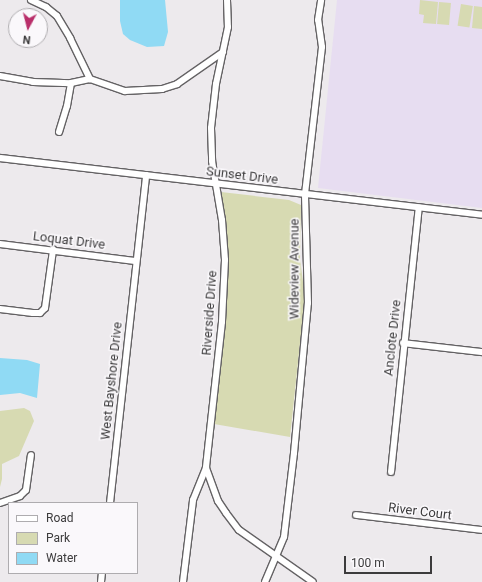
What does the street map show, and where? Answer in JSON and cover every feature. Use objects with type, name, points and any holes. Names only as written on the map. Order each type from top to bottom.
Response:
[{"type":"street","points":[[31,0],[46,7],[57,16],[70,38],[90,79]]},
{"type":"street","name":"Riverside Drive","points":[[227,0],[228,26],[216,84],[211,128],[211,148],[222,220],[225,260],[222,322],[206,468],[213,489],[226,513],[239,530],[274,556],[314,582]]},
{"type":"street","name":"Wideview Avenue","points":[[265,582],[274,556],[284,537],[308,303],[304,194],[322,47],[318,26],[321,0]]},
{"type":"street","points":[[0,76],[25,82],[71,83],[90,79],[125,90],[162,89],[177,84],[223,52]]},
{"type":"street","points":[[59,132],[67,106],[71,83]]},
{"type":"street","name":"Sunset Drive","points":[[0,158],[482,215]]},
{"type":"street","name":"West Bayshore Drive","points":[[110,502],[135,261],[146,175]]},
{"type":"street","name":"Anclote Drive","points":[[391,472],[403,343],[419,207]]},
{"type":"street","name":"Loquat Drive","points":[[0,244],[135,261]]},
{"type":"street","points":[[0,309],[40,313],[46,308],[53,250]]},
{"type":"street","points":[[403,343],[482,352]]},
{"type":"street","points":[[0,503],[20,496],[26,490],[31,455]]},
{"type":"street","points":[[183,582],[193,500],[206,468]]},
{"type":"street","name":"River Court","points":[[356,516],[482,530]]},
{"type":"shaded area","points":[[337,0],[482,0],[482,208],[318,188]]},
{"type":"green space","points":[[420,0],[438,2],[436,24],[423,23],[424,15],[419,14]]},
{"type":"green space","points":[[439,2],[451,3],[449,25],[437,24]]},
{"type":"green space","points":[[461,4],[473,6],[469,28],[458,26]]},
{"type":"green space","points":[[474,6],[482,7],[482,29],[472,28]]},
{"type":"green space","points":[[221,192],[289,200],[301,205],[300,259],[305,297],[290,437],[214,424],[228,263]]},
{"type":"green space","points":[[24,408],[30,411],[34,421],[19,456],[2,464],[2,479],[0,487],[0,411]]},
{"type":"water","points":[[120,0],[165,0],[168,32],[164,46],[147,47],[130,40],[123,34],[120,21]]},
{"type":"water","points":[[0,358],[27,360],[40,364],[37,398],[20,393],[0,395]]}]
